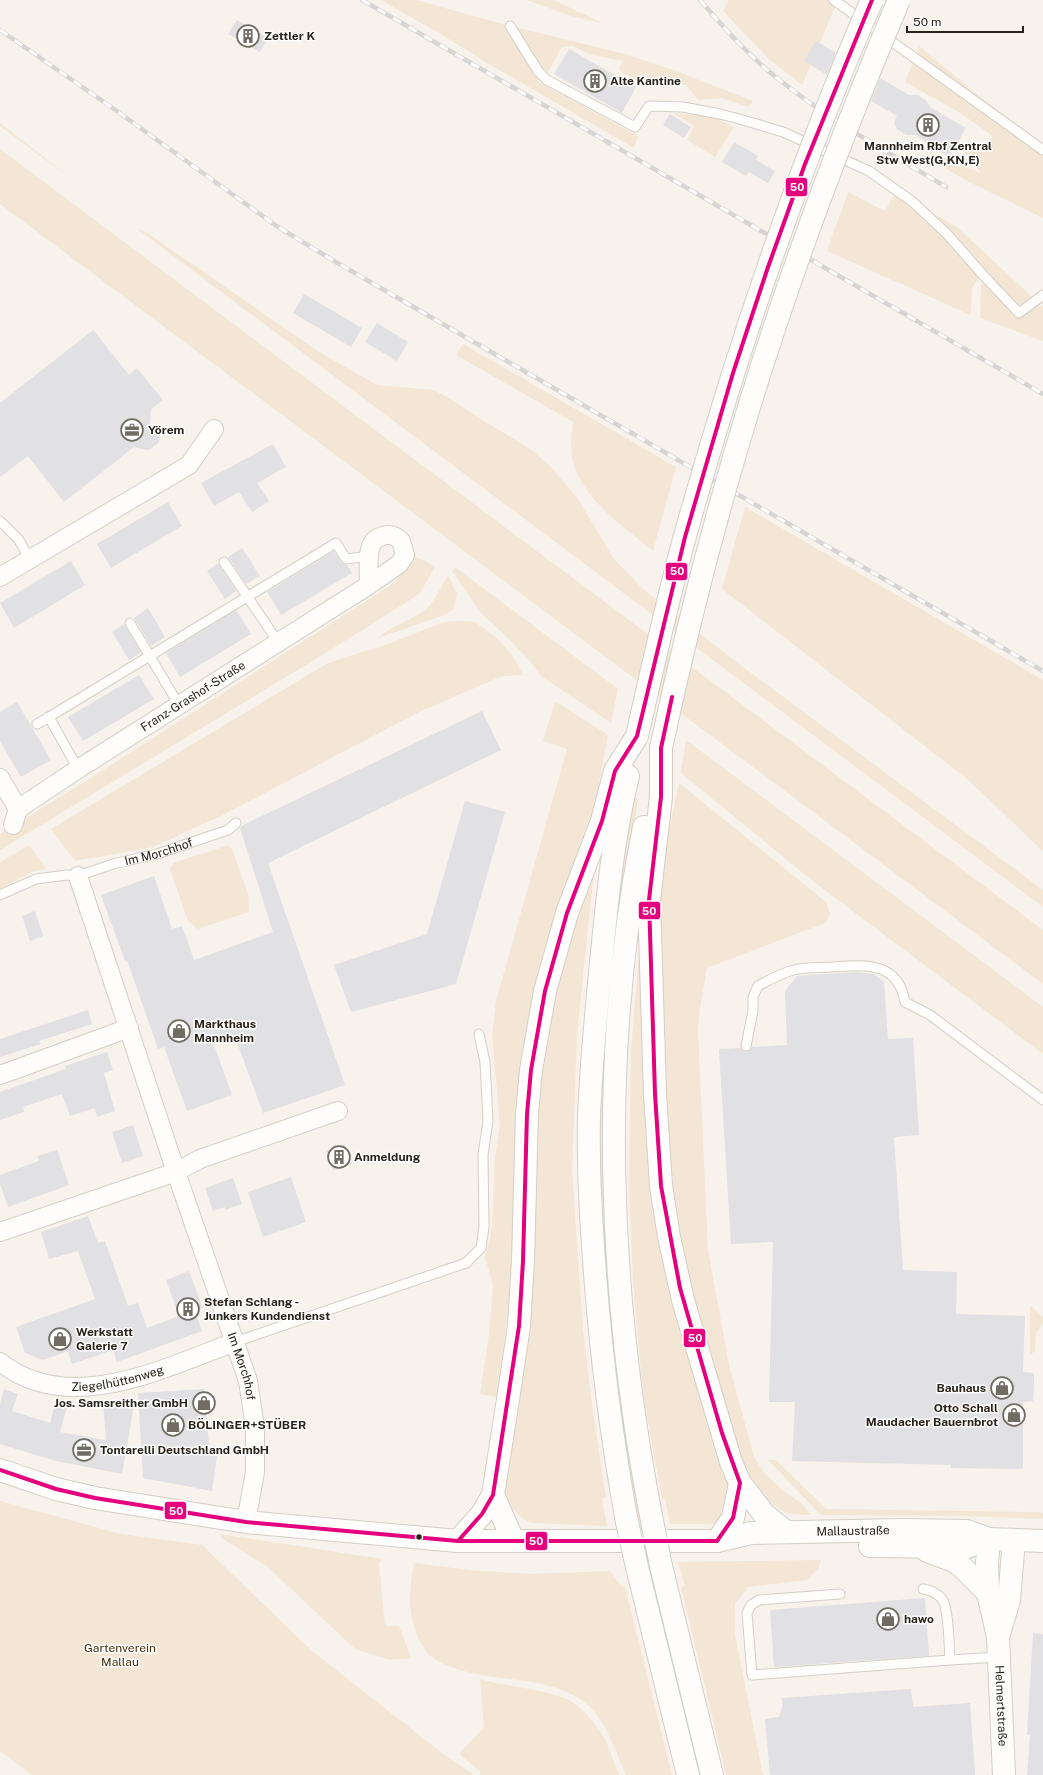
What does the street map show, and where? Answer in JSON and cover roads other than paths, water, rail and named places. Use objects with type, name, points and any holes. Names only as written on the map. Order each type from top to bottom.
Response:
[{"type":"main road","points":[[688,1775],[627,1522],[607,1403],[598,1322],[591,1210],[589,1119],[593,1038],[620,781],[619,765],[637,736],[685,537],[733,373],[767,270],[805,164],[872,0]]},
{"type":"main road","points":[[786,1532],[764,1514],[740,1483],[722,1433],[683,1300],[669,1236],[661,1186],[655,1094],[649,900],[654,805],[661,748],[686,631],[750,404],[780,310],[828,176],[899,0]]},
{"type":"main road","points":[[458,1541],[482,1514],[493,1495],[519,1326],[524,1230],[527,1114],[531,1070],[539,1017],[552,960],[567,913],[602,821],[620,781]]},
{"type":"main road","points":[[654,805],[634,885],[624,955],[618,1029],[614,1139],[617,1249],[624,1341],[637,1442],[661,1566],[712,1775]]},
{"type":"main road","name":"Mallaustraße","points":[[0,1470],[56,1489],[95,1498],[246,1522],[458,1541],[717,1541],[752,1546],[967,1546],[989,1539]]},
{"type":"main road","points":[[717,1541],[734,1518],[740,1483]]},
{"type":"main road","points":[[493,1495],[513,1540]]},
{"type":"main road","name":"Mallaustraße","points":[[717,1541],[751,1533],[967,1531],[989,1539],[1043,1541]]},
{"type":"main road","name":"Helmertstraße","points":[[989,1539],[988,1593],[998,1647],[1004,1775]]},
{"type":"main road","name":"Helmertstraße","points":[[998,1647],[1009,1600],[1014,1540]]},
{"type":"main road","points":[[913,1546],[954,1561],[988,1593]]},
{"type":"street","points":[[0,577],[189,465],[214,429]]},
{"type":"street","name":"Franz-Grashof-Straße","points":[[0,778],[16,817],[78,769],[369,585],[399,564],[404,555],[402,543],[398,538],[391,535],[382,535],[375,540],[370,547],[369,585]]},
{"type":"street","name":"Im Morchhof","points":[[78,876],[176,1172],[248,1381],[255,1427],[255,1472],[246,1522]]},
{"type":"street","points":[[0,1075],[129,1028]]},
{"type":"street","points":[[0,1232],[176,1172],[200,1159],[338,1111]]},
{"type":"street","name":"Ziegelhüttenweg","points":[[0,1362],[20,1375],[46,1383],[75,1386],[106,1385],[128,1381],[235,1342]]},
{"type":"lane","points":[[834,0],[1043,150]]},
{"type":"lane","points":[[510,26],[538,70],[547,80],[635,127],[649,106],[683,106],[720,114],[783,132],[869,171],[913,202],[947,234],[1019,313],[1043,295]]},
{"type":"lane","points":[[0,521],[19,540],[30,560]]},
{"type":"lane","points":[[37,724],[246,596],[336,543],[346,559],[370,556]]},
{"type":"lane","points":[[224,562],[278,642]]},
{"type":"lane","points":[[130,623],[179,705]]},
{"type":"lane","points":[[49,717],[78,769]]},
{"type":"lane","name":"Im Morchhof","points":[[0,895],[36,879],[67,875],[78,876],[113,864],[157,854],[228,830],[236,823]]},
{"type":"lane","points":[[746,1046],[753,1011],[753,997],[758,986],[794,970],[865,965],[885,971],[894,977],[901,984],[905,1002],[930,1015],[1043,1100]]},
{"type":"lane","points":[[235,1342],[466,1263],[481,1248],[484,1226],[483,1155],[488,1121],[485,1062],[479,1034]]},
{"type":"lane","points":[[923,1589],[929,1590],[937,1595],[944,1603],[950,1660]]},
{"type":"lane","points":[[840,1594],[759,1600],[751,1605],[747,1613],[752,1675],[950,1660],[998,1647]]},
{"type":"railway","points":[[362,0],[1043,394]]},
{"type":"railway","points":[[700,0],[746,51],[797,93],[860,136],[946,187]]},
{"type":"railway","points":[[0,30],[114,109],[278,227],[334,261],[1043,671]]},
{"type":"place","name":"Zettler K","points":[[248,36]]},
{"type":"place","name":"Alte Kantine","points":[[595,81]]},
{"type":"place","name":"Mannheim Rbf Zentral Stw West(G,KN,E)","points":[[928,125]]},
{"type":"place","name":"Yörem","points":[[132,430]]},
{"type":"place","name":"Markthaus Mannheim","points":[[179,1031]]},
{"type":"place","name":"Anmeldung","points":[[339,1157]]},
{"type":"place","name":"Stefan Schlang - Junkers Kundendienst","points":[[188,1309]]},
{"type":"place","name":"Werkstatt Galerie 7","points":[[60,1339]]},
{"type":"place","name":"Bauhaus","points":[[1002,1388]]},
{"type":"place","name":"Jos. Samsreither GmbH","points":[[204,1403]]},
{"type":"place","name":"Otto Schall Maudacher Bauernbrot","points":[[1014,1415]]},
{"type":"place","name":"BÖLINGER+STÜBER","points":[[173,1425]]},
{"type":"place","name":"Tontarelli Deutschland GmbH","points":[[84,1450]]},
{"type":"place","name":"hawo","points":[[888,1619]]},
{"type":"park label","name":"Gartenverein Mallau","points":[[120,1655]]}]
